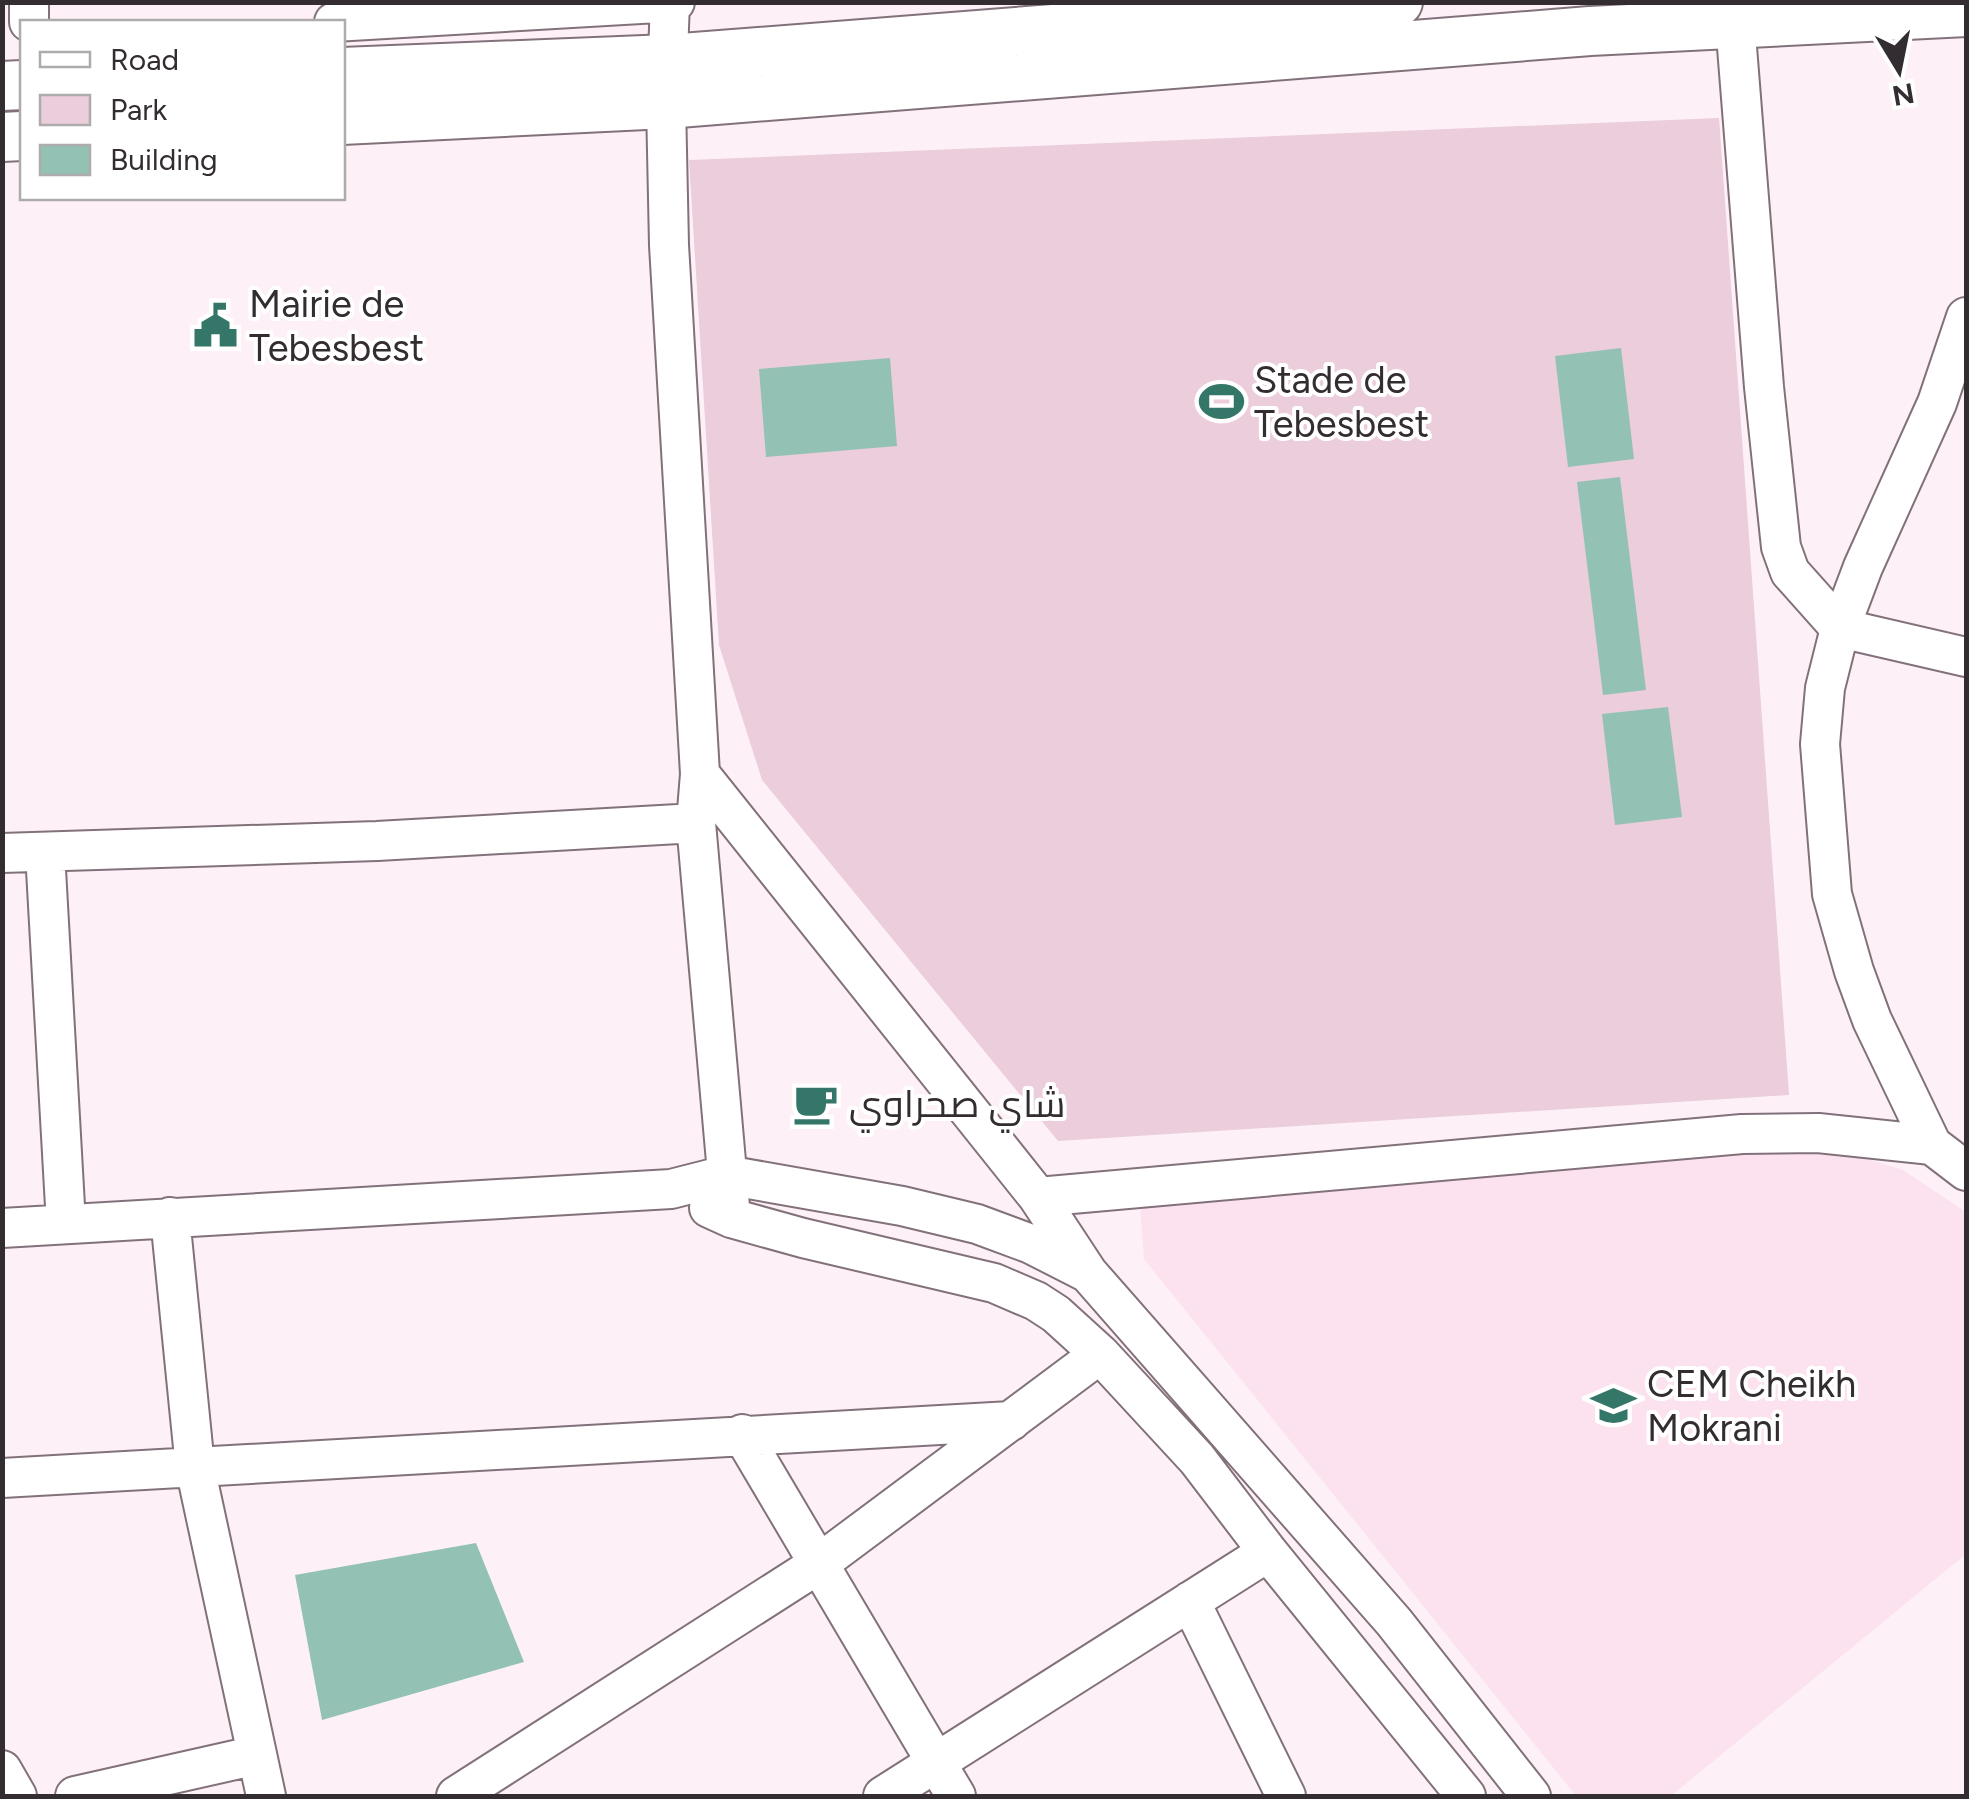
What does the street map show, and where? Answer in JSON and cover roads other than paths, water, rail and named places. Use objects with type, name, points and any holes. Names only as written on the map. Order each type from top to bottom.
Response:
[{"type":"main road","points":[[345,72],[423,69],[668,82],[1329,20],[1398,2]]},
{"type":"main road","points":[[345,120],[421,116],[668,82],[1058,15],[1735,22],[1966,12]]},
{"type":"main road","points":[[421,116],[423,69]]},
{"type":"street","points":[[345,21],[672,3],[668,82],[676,394],[700,774],[696,823],[731,1218]]},
{"type":"street","points":[[1735,22],[1781,548],[1790,572],[1840,628],[1966,657]]},
{"type":"street","points":[[1966,317],[1937,403],[1840,628],[1824,688],[1820,744],[1832,894],[1872,1020],[1932,1146],[1966,1171]]},
{"type":"street","points":[[700,774],[1038,1197],[1088,1273],[1394,1622],[1530,1796]]},
{"type":"street","points":[[2,853],[377,841],[696,823]]},
{"type":"street","points":[[45,852],[66,1224]]},
{"type":"street","points":[[1038,1197],[1742,1134],[1818,1133],[1932,1146]]},
{"type":"street","points":[[2,1228],[671,1189],[726,1175],[902,1206],[977,1224],[1031,1244],[1088,1273]]},
{"type":"street","points":[[671,1189],[731,1218],[994,1283],[1056,1314],[1100,1354],[1197,1459],[1458,1794]]},
{"type":"street","points":[[170,1217],[195,1467],[266,1796]]},
{"type":"street","points":[[456,1796],[817,1564],[1100,1354]]},
{"type":"street","points":[[2,1478],[1011,1421]]},
{"type":"street","points":[[742,1434],[956,1796]]},
{"type":"street","points":[[883,1796],[1268,1552]]},
{"type":"street","points":[[1190,1600],[1286,1796]]},
{"type":"street","points":[[75,1796],[257,1755]]},
{"type":"street","points":[[2,1770],[17,1796]]},
{"type":"place","name":"Mairie de Tebesbest","points":[[216,326]]},
{"type":"place","name":"Stade de Tebesbest","points":[[1221,402]]},
{"type":"place","name":"شاي صحراوي","points":[[816,1104]]},
{"type":"place","name":"CEM Cheikh Mokrani","points":[[1614,1406]]}]
